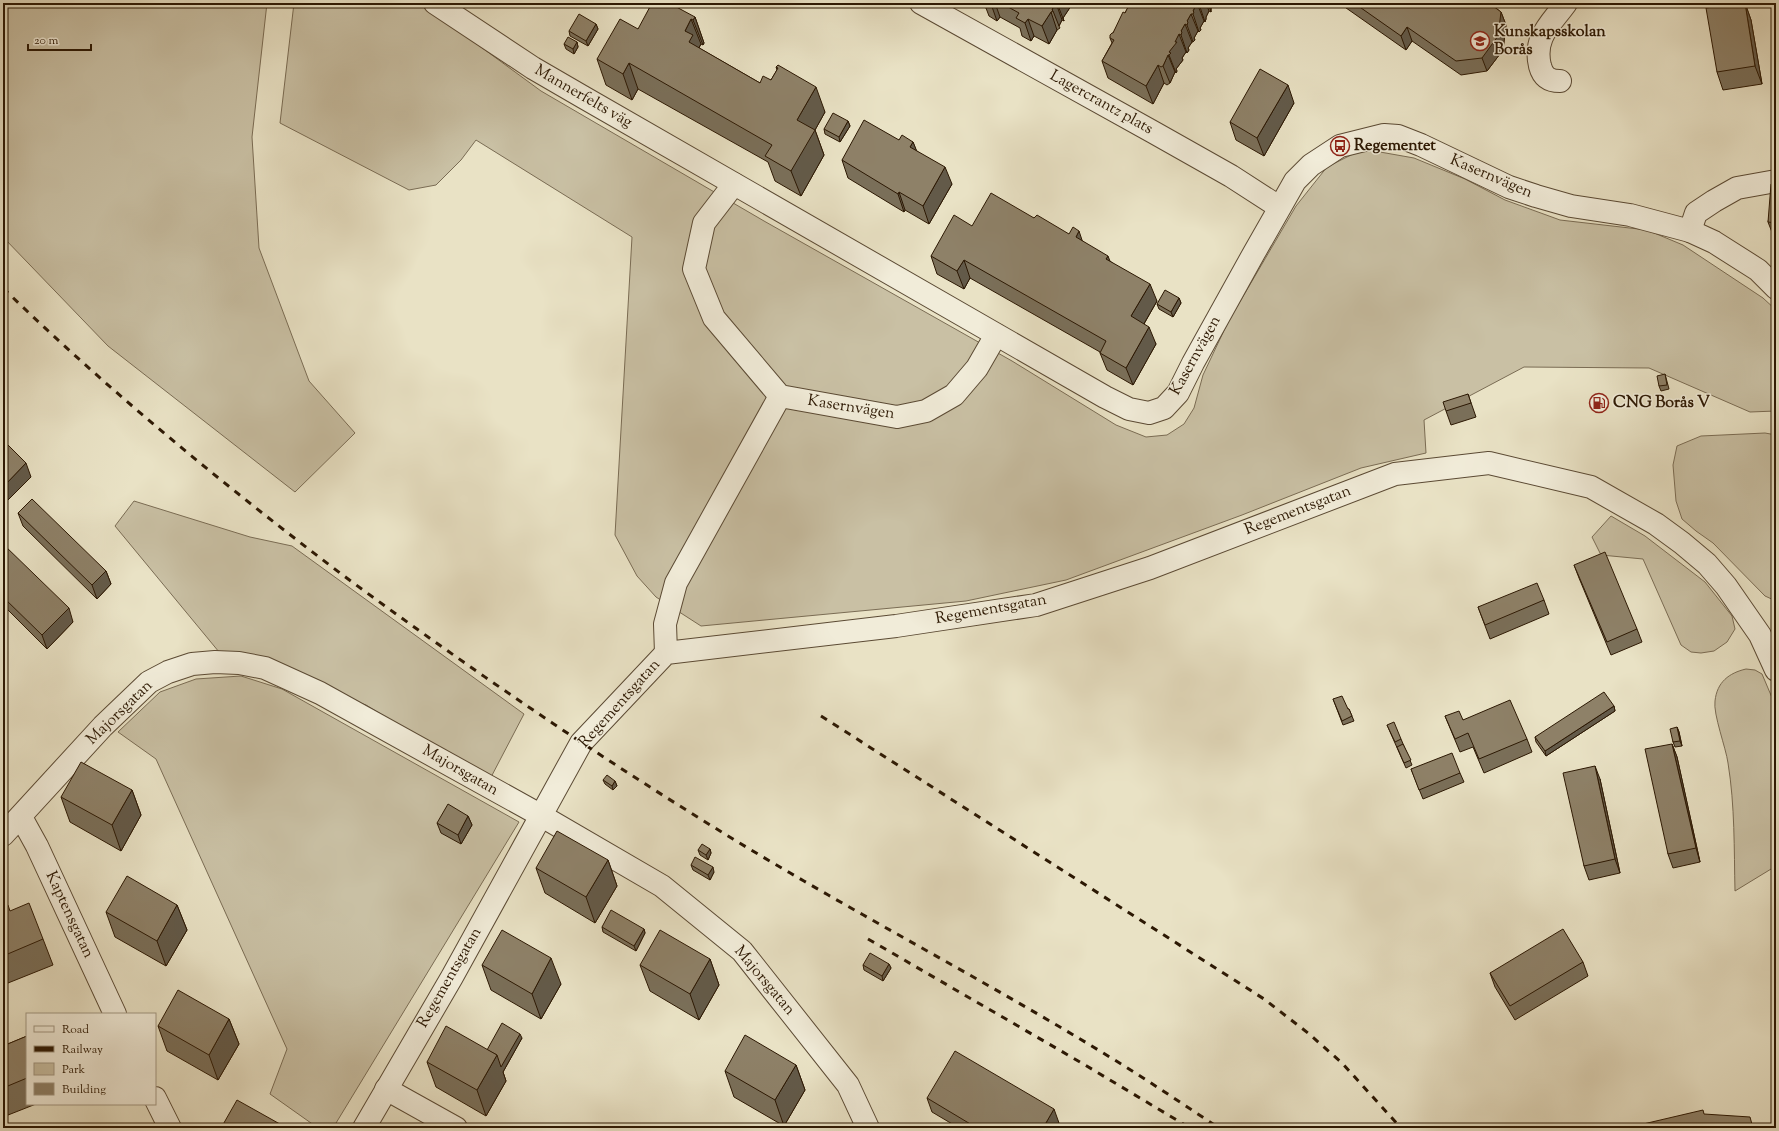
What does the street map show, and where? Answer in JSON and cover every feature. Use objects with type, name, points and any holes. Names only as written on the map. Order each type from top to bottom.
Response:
[{"type":"street","name":"Lagercrantz plats","points":[[921,3],[1199,158],[1280,207]]},
{"type":"street","points":[[1560,81],[1552,81],[1545,77],[1540,65],[1538,48],[1544,30],[1566,3]]},
{"type":"street","name":"Mannerfelts väg","points":[[440,4],[533,68],[996,335]]},
{"type":"street","name":"Kasernvägen","points":[[780,396],[897,417],[926,411],[954,395],[977,368],[996,335],[1129,409],[1149,413],[1164,408],[1178,393],[1193,363],[1295,182],[1311,165],[1340,146],[1384,135],[1398,136],[1421,145],[1509,187],[1536,196],[1571,206],[1630,215],[1690,231],[1714,242],[1758,270],[1776,288]]},
{"type":"street","points":[[1690,231],[1696,213],[1714,201],[1737,188],[1776,181]]},
{"type":"street","points":[[666,653],[665,624],[676,583],[780,396],[714,318],[694,269],[704,223],[734,184]]},
{"type":"street","name":"Regementsgatan","points":[[364,1128],[452,977],[581,743],[666,653],[896,626],[1036,605],[1150,568],[1395,474],[1489,463],[1591,487],[1656,524],[1707,564],[1726,586],[1770,640],[1776,670]]},
{"type":"street","name":"Majorsgatan","points":[[3,835],[103,726],[149,682],[168,672],[192,664],[215,662],[239,663],[265,668],[320,693],[662,886],[742,951],[848,1085],[868,1128]]},
{"type":"street","name":"Kaptensgatan","points":[[21,817],[37,846],[115,1013]]},
{"type":"street","points":[[386,1088],[456,1128]]},
{"type":"street","points":[[156,1100],[170,1128]]},
{"type":"green space","points":[[3,3],[267,3],[252,137],[259,248],[309,381],[355,433],[295,492],[108,346],[3,237]]},
{"type":"green space","points":[[294,3],[421,3],[541,91],[764,221],[1012,361],[1116,425],[1146,437],[1167,435],[1184,424],[1194,408],[1203,375],[1228,322],[1296,206],[1327,167],[1363,149],[1414,158],[1465,179],[1505,200],[1560,220],[1647,230],[1683,245],[1763,298],[1776,310],[1776,411],[1750,412],[1649,368],[1524,367],[1424,420],[1426,453],[1361,468],[1242,515],[1066,580],[966,601],[701,626],[656,597],[637,576],[615,535],[632,237],[476,140],[461,160],[436,185],[409,190],[280,123]]},
{"type":"green space","points":[[1765,433],[1776,435],[1776,601],[1765,596],[1713,543],[1682,519],[1676,501],[1673,465],[1677,446],[1701,436]]},
{"type":"green space","points":[[134,501],[250,537],[292,546],[524,714],[489,781],[366,705],[224,658],[115,526]]},
{"type":"green space","points":[[1611,516],[1645,536],[1705,582],[1732,616],[1735,629],[1727,642],[1714,651],[1701,653],[1691,652],[1681,645],[1643,559],[1601,555],[1592,537]]},
{"type":"green space","points":[[1746,669],[1755,670],[1762,674],[1776,707],[1776,866],[1735,891],[1732,795],[1727,757],[1716,714],[1715,701],[1718,689],[1725,679],[1734,673]]},
{"type":"green space","points":[[241,676],[282,689],[519,822],[333,1128],[318,1128],[270,1094],[287,1049],[156,759],[118,732],[160,692],[196,679]]},
{"type":"building","points":[[652,3],[669,3],[695,17],[693,20],[691,19],[685,31],[693,35],[689,42],[760,83],[763,76],[771,80],[778,68],[776,67],[778,65],[816,87],[797,120],[815,130],[791,171],[765,156],[772,145],[629,63],[623,74],[597,59],[620,19],[638,29]]},
{"type":"building","points":[[1001,3],[1055,3],[1052,10],[1053,11],[1042,26],[1028,19],[1025,23],[1016,18],[1019,13]]},
{"type":"building","points":[[1129,3],[1197,3],[1193,14],[1191,14],[1187,21],[1187,25],[1185,24],[1181,31],[1181,35],[1179,34],[1175,42],[1177,42],[1169,52],[1171,53],[1168,55],[1163,66],[1161,67],[1158,65],[1146,86],[1102,61],[1114,40],[1110,38],[1110,35],[1113,33],[1123,12],[1125,13]]},
{"type":"building","points":[[1354,3],[1489,3],[1501,12],[1498,36],[1482,58],[1456,61],[1407,27],[1401,36]]},
{"type":"building","points":[[1745,3],[1755,66],[1717,72],[1706,8]]},
{"type":"building","points":[[579,14],[596,24],[586,41],[569,31]]},
{"type":"building","points":[[568,37],[577,42],[573,49],[564,44]]},
{"type":"building","points":[[1260,69],[1288,85],[1257,138],[1230,122]]},
{"type":"building","points":[[833,113],[848,121],[839,137],[824,129]]},
{"type":"building","points":[[864,120],[899,140],[902,135],[913,142],[910,147],[945,167],[923,206],[899,192],[898,194],[842,160]]},
{"type":"building","points":[[1771,184],[1776,184],[1776,223],[1768,222]]},
{"type":"building","points":[[991,193],[1034,218],[1037,215],[1069,234],[1073,227],[1079,231],[1076,237],[1108,256],[1106,259],[1150,284],[1131,316],[1149,327],[1126,368],[1100,353],[1106,341],[964,260],[957,271],[931,256],[954,215],[972,226]]},
{"type":"building","points":[[1165,290],[1179,298],[1171,312],[1157,304]]},
{"type":"building","points":[[1665,374],[1667,385],[1659,386],[1657,376]]},
{"type":"building","points":[[1468,394],[1471,403],[1446,411],[1443,402]]},
{"type":"building","points":[[3,440],[26,463],[3,487]]},
{"type":"building","points":[[32,499],[106,571],[92,585],[18,513]]},
{"type":"building","points":[[3,544],[69,608],[42,635],[3,597]]},
{"type":"building","points":[[1605,552],[1637,629],[1607,642],[1574,565]]},
{"type":"building","points":[[1537,583],[1544,600],[1485,625],[1478,607]]},
{"type":"building","points":[[1604,692],[1614,706],[1545,751],[1535,737]]},
{"type":"building","points":[[1342,696],[1352,716],[1342,721],[1333,699]]},
{"type":"building","points":[[1510,700],[1527,739],[1479,759],[1468,733],[1455,739],[1445,716],[1459,711],[1463,720]]},
{"type":"building","points":[[1394,722],[1401,739],[1395,742],[1387,725]]},
{"type":"building","points":[[1677,727],[1680,741],[1673,742],[1670,729]]},
{"type":"building","points":[[1403,744],[1411,760],[1404,763],[1397,747]]},
{"type":"building","points":[[1672,744],[1696,848],[1668,854],[1645,749]]},
{"type":"building","points":[[1452,753],[1460,773],[1419,790],[1411,769]]},
{"type":"building","points":[[81,762],[132,790],[112,825],[61,797]]},
{"type":"building","points":[[1595,766],[1615,859],[1584,866],[1563,773]]},
{"type":"building","points":[[607,775],[615,781],[612,786],[603,780]]},
{"type":"building","points":[[448,804],[468,816],[458,835],[437,823]]},
{"type":"building","points":[[557,831],[608,860],[586,897],[536,868]]},
{"type":"building","points":[[702,844],[710,849],[706,855],[698,850]]},
{"type":"building","points":[[695,857],[713,867],[708,875],[691,865]]},
{"type":"building","points":[[127,876],[177,905],[157,941],[106,912]]},
{"type":"building","points":[[29,903],[43,939],[3,956],[3,907],[8,905],[10,911]]},
{"type":"building","points":[[611,910],[644,929],[634,946],[602,927]]},
{"type":"building","points":[[1563,929],[1583,962],[1510,1006],[1490,973]]},
{"type":"building","points":[[502,930],[551,958],[532,994],[482,965]]},
{"type":"building","points":[[660,930],[710,959],[690,994],[640,965]]},
{"type":"building","points":[[870,953],[889,964],[882,976],[863,965]]},
{"type":"building","points":[[178,990],[229,1019],[209,1055],[158,1026]]},
{"type":"building","points":[[502,1023],[520,1034],[501,1067],[497,1055],[487,1050]]},
{"type":"building","points":[[446,1026],[497,1055],[477,1090],[427,1062]]},
{"type":"building","points":[[745,1035],[796,1065],[775,1100],[725,1071]]},
{"type":"building","points":[[26,1036],[26,1078],[3,1088],[3,1046]]},
{"type":"building","points":[[955,1051],[1054,1109],[1043,1128],[977,1128],[927,1098]]},
{"type":"building","points":[[237,1100],[287,1128],[221,1128]]},
{"type":"building","points":[[1703,1110],[1704,1114],[1750,1117],[1753,1128],[1635,1128],[1639,1127],[1639,1125]]},
{"type":"building","points":[[390,1124],[397,1128],[388,1128]]},
{"type":"railway","points":[[3,288],[43,327],[212,473],[344,576],[439,645],[584,744],[733,839],[1066,1031],[1140,1076],[1219,1128]]},
{"type":"railway","points":[[821,716],[1264,999],[1308,1033],[1342,1063],[1401,1128]]},
{"type":"railway","points":[[868,939],[1080,1062],[1190,1128]]},
{"type":"place","name":"Kunskapsskolan Borås","points":[[1480,41]]},
{"type":"place","name":"Regementet","points":[[1340,146]]},
{"type":"place","name":"CNG Borås V","points":[[1599,403]]}]
